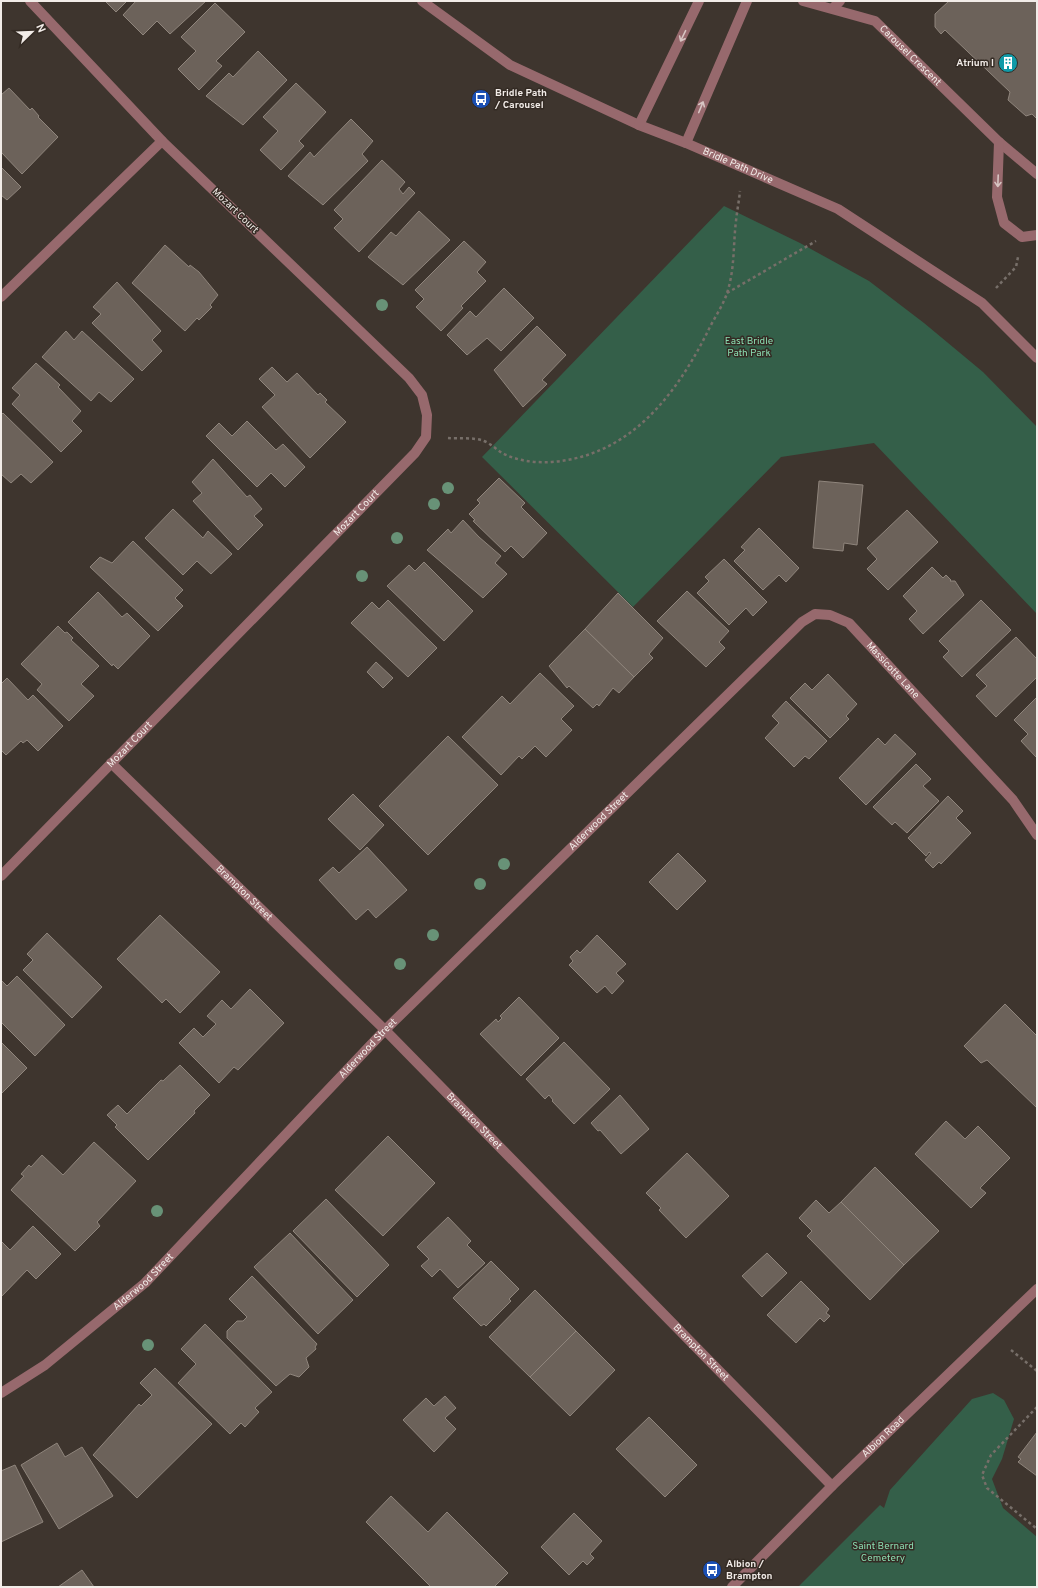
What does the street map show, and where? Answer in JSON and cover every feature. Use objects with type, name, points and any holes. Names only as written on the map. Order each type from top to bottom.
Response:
[{"type":"street","name":"Mozart Court","points":[[1,876],[410,459],[426,437],[427,415],[422,395],[409,378],[162,141],[30,1]]},
{"type":"street","name":"Bridle Path Drive","points":[[422,1],[510,65],[639,125],[686,143],[838,209],[982,303],[1037,358]]},
{"type":"street","points":[[639,125],[699,1]]},
{"type":"street","points":[[686,143],[747,1]]},
{"type":"street","name":"Carousel Crescent","points":[[802,1],[837,5],[875,21],[999,142],[1037,174]]},
{"type":"street","points":[[1,297],[162,141]]},
{"type":"street","points":[[999,142],[997,197],[1004,223],[1022,237],[1037,235]]},
{"type":"street","name":"Massicotte Lane","points":[[728,694],[802,622],[815,614],[830,615],[849,624],[1013,800],[1037,835]]},
{"type":"street","name":"Alderwood Street","points":[[1,1393],[45,1365],[145,1283],[385,1030],[728,694]]},
{"type":"street","name":"Brampton Street","points":[[111,763],[385,1030],[832,1486]]},
{"type":"street","name":"Albion Road","points":[[732,1587],[832,1486],[1037,1289]]},
{"type":"path","points":[[426,437],[485,442],[504,454],[532,462],[567,460],[600,450],[626,437],[637,429],[668,397],[692,361],[727,293],[734,256],[742,167]]},
{"type":"path","points":[[982,303],[1016,267],[1022,237]]},
{"type":"path","points":[[727,293],[816,241]]},
{"type":"path","points":[[1011,1350],[1037,1371]]},
{"type":"path","points":[[1037,1407],[991,1455],[982,1475],[987,1488],[1037,1529]]},
{"type":"green space","name":"East Bridle Path Park","points":[[724,206],[800,243],[869,281],[924,323],[983,372],[1037,427],[1037,614],[874,443],[781,457],[633,607],[482,457]]},
{"type":"green space","name":"Saint Bernard Cemetery","points":[[993,1393],[1004,1400],[1014,1419],[1002,1459],[992,1479],[1003,1508],[1037,1537],[1037,1587],[798,1587],[880,1505],[884,1508],[890,1490],[972,1399]]},
{"type":"building","points":[[105,1],[127,1],[116,12]]},
{"type":"building","points":[[136,1],[206,1],[170,34],[157,21],[143,35],[123,15]]},
{"type":"building","name":"Atrium I","points":[[949,1],[1037,1],[1037,119],[1032,114],[1026,116],[1008,100],[1010,92],[945,30],[941,34],[935,27],[935,14]]},
{"type":"building","points":[[215,3],[245,32],[216,61],[222,66],[199,90],[178,69],[196,51],[181,37]]},
{"type":"building","points":[[258,51],[287,80],[243,125],[206,96],[229,73],[233,77]]},
{"type":"building","points":[[296,83],[326,112],[299,141],[304,146],[281,170],[260,150],[278,131],[263,117]]},
{"type":"building","points":[[9,88],[30,110],[32,108],[39,116],[38,117],[58,137],[22,174],[1,152],[1,95]]},
{"type":"building","points":[[351,119],[373,141],[362,154],[368,161],[323,205],[288,176],[310,152],[314,157]]},
{"type":"building","points":[[382,160],[405,182],[399,189],[403,194],[409,187],[415,193],[359,252],[334,228],[343,219],[334,210]]},
{"type":"building","points":[[1,167],[21,187],[7,200],[1,195]]},
{"type":"building","points":[[419,211],[450,240],[403,285],[368,257],[391,232],[396,236]]},
{"type":"building","points":[[464,241],[486,262],[477,272],[486,281],[461,306],[463,308],[441,331],[416,307],[424,299],[415,290]]},
{"type":"building","points":[[165,245],[189,267],[190,265],[199,272],[218,295],[210,305],[212,307],[199,320],[197,318],[185,331],[132,283]]},
{"type":"building","points":[[117,282],[161,331],[152,340],[162,351],[142,371],[92,323],[101,314],[93,307]]},
{"type":"building","points":[[504,288],[534,318],[501,351],[487,338],[467,355],[447,335],[470,311],[476,317]]},
{"type":"building","points":[[537,326],[566,355],[542,380],[547,384],[523,407],[494,370]]},
{"type":"building","points":[[66,331],[74,340],[82,331],[134,379],[111,402],[99,392],[91,401],[42,357]]},
{"type":"building","points":[[36,363],[60,385],[58,387],[81,411],[72,421],[82,431],[61,452],[12,404],[20,395],[12,388]]},
{"type":"building","points":[[272,367],[287,382],[297,373],[318,395],[320,393],[327,400],[325,402],[346,422],[310,458],[262,407],[275,395],[259,379]]},
{"type":"building","points":[[3,413],[53,462],[31,483],[21,474],[11,483],[1,474],[1,415]]},
{"type":"building","points":[[247,421],[276,450],[283,444],[305,467],[285,487],[271,473],[257,487],[206,436],[219,423],[232,436]]},
{"type":"building","points":[[213,459],[247,497],[250,495],[262,509],[254,516],[263,525],[238,550],[193,501],[202,493],[192,482]]},
{"type":"building","points":[[499,478],[525,503],[521,507],[547,533],[523,558],[511,546],[505,552],[473,521],[475,520],[469,514],[480,503],[477,500]]},
{"type":"building","points":[[819,481],[863,485],[857,545],[844,543],[843,551],[813,548]]},
{"type":"building","points":[[173,509],[203,538],[208,531],[232,554],[211,574],[197,561],[183,575],[145,538]]},
{"type":"building","points":[[907,510],[938,542],[888,590],[867,569],[877,559],[867,548]]},
{"type":"building","points":[[463,520],[479,537],[501,556],[495,563],[507,574],[483,598],[427,550],[448,529],[451,533]]},
{"type":"building","points":[[759,528],[799,568],[786,582],[779,575],[763,590],[734,561],[745,550],[741,547]]},
{"type":"building","points":[[133,541],[183,590],[175,598],[183,606],[158,631],[90,567],[100,557],[112,563]]},
{"type":"building","points":[[724,559],[767,602],[753,616],[746,608],[729,625],[697,593],[709,581],[705,577]]},
{"type":"building","points":[[424,562],[473,611],[444,641],[387,586],[409,565],[415,571]]},
{"type":"building","points":[[932,567],[943,578],[946,575],[951,580],[950,581],[955,581],[964,595],[923,634],[909,619],[917,611],[903,596]]},
{"type":"building","points":[[687,591],[729,631],[719,642],[725,648],[706,667],[657,621]]},
{"type":"building","points":[[98,592],[122,617],[127,613],[150,636],[118,669],[113,664],[112,666],[68,622]]},
{"type":"building","points":[[618,593],[663,638],[649,654],[653,658],[634,677],[585,629]]},
{"type":"building","points":[[388,600],[437,648],[408,677],[351,623],[372,602],[379,609]]},
{"type":"building","points":[[981,600],[1011,630],[962,677],[943,657],[949,651],[939,641]]},
{"type":"building","points":[[58,626],[65,633],[67,632],[73,638],[71,640],[99,666],[81,684],[94,696],[69,721],[37,690],[42,684],[21,664]]},
{"type":"building","points":[[585,629],[634,677],[619,693],[613,688],[599,706],[597,704],[593,708],[569,686],[567,688],[549,666]]},
{"type":"building","points":[[1016,637],[1037,659],[1037,677],[996,717],[976,696],[987,686],[976,675]]},
{"type":"building","points":[[376,662],[393,678],[383,688],[367,672]]},
{"type":"building","points":[[540,673],[574,706],[561,719],[572,730],[546,757],[535,746],[522,759],[519,756],[501,775],[462,737],[502,696],[510,704]]},
{"type":"building","points":[[828,674],[857,704],[846,716],[849,719],[830,738],[790,698],[805,683],[812,690]]},
{"type":"building","points":[[7,678],[28,700],[33,695],[63,726],[38,751],[27,740],[23,743],[21,741],[6,755],[1,750],[1,684]]},
{"type":"building","points":[[1037,697],[1036,757],[1021,741],[1028,734],[1014,720]]},
{"type":"building","points":[[786,701],[827,741],[809,759],[805,756],[794,767],[765,738],[779,723],[772,716]]},
{"type":"building","points":[[895,734],[916,754],[866,805],[839,778],[878,738],[885,745]]},
{"type":"building","points":[[448,736],[498,785],[428,855],[379,806]]},
{"type":"building","points":[[916,764],[931,779],[923,786],[939,801],[907,833],[895,822],[892,825],[873,807]]},
{"type":"building","points":[[353,794],[384,825],[360,850],[328,819]]},
{"type":"building","points":[[948,796],[963,811],[956,818],[971,833],[941,864],[939,862],[933,868],[925,860],[931,853],[929,852],[926,856],[908,838]]},
{"type":"building","points":[[367,847],[407,890],[376,918],[368,909],[356,920],[319,880],[333,867],[339,873]]},
{"type":"building","points":[[678,853],[706,881],[677,910],[649,882]]},
{"type":"building","points":[[160,915],[220,972],[180,1013],[166,999],[162,1003],[117,959]]},
{"type":"building","points":[[47,933],[102,987],[72,1018],[23,970],[33,960],[27,954]]},
{"type":"building","points":[[597,935],[626,964],[616,973],[624,981],[612,994],[605,986],[597,993],[569,965],[573,961],[570,957],[577,950],[580,953]]},
{"type":"building","points":[[17,976],[65,1025],[35,1056],[1,1022],[1,980],[7,986]]},
{"type":"building","points":[[250,989],[284,1023],[238,1070],[234,1067],[219,1083],[179,1043],[194,1028],[203,1037],[216,1024],[207,1016],[222,1000],[231,1009]]},
{"type":"building","points":[[519,997],[559,1038],[521,1076],[480,1034],[496,1019],[498,1022],[502,1018],[500,1016]]},
{"type":"building","points":[[1005,1004],[1037,1036],[1037,1108],[987,1060],[981,1063],[964,1046]]},
{"type":"building","points":[[1,1042],[27,1068],[1,1094]]},
{"type":"building","points":[[564,1042],[610,1089],[574,1124],[552,1101],[553,1100],[549,1095],[545,1099],[526,1079]]},
{"type":"building","points":[[180,1065],[210,1095],[194,1111],[195,1113],[148,1160],[115,1127],[117,1125],[107,1115],[118,1105],[127,1114],[161,1080],[163,1081]]},
{"type":"building","points":[[620,1095],[649,1129],[621,1154],[600,1130],[598,1131],[591,1123]]},
{"type":"building","points":[[946,1121],[965,1139],[978,1126],[1010,1158],[980,1188],[986,1193],[971,1208],[915,1154]]},
{"type":"building","points":[[388,1136],[435,1183],[383,1236],[335,1190]]},
{"type":"building","points":[[94,1142],[136,1181],[97,1222],[100,1226],[75,1251],[11,1190],[24,1176],[21,1174],[29,1165],[31,1167],[42,1155],[63,1175]]},
{"type":"building","points":[[687,1153],[729,1196],[686,1238],[659,1210],[661,1208],[646,1193]]},
{"type":"building","points":[[875,1167],[939,1231],[904,1265],[841,1202]]},
{"type":"building","points":[[326,1199],[389,1265],[357,1297],[293,1231]]},
{"type":"building","points":[[816,1200],[829,1213],[841,1202],[904,1265],[870,1300],[807,1236],[812,1231],[799,1218]]},
{"type":"building","points":[[448,1217],[471,1241],[467,1245],[485,1263],[458,1288],[440,1269],[432,1277],[421,1266],[429,1259],[417,1247]]},
{"type":"building","points":[[33,1226],[61,1254],[36,1279],[27,1270],[1,1297],[1,1241],[10,1250]]},
{"type":"building","points":[[290,1233],[353,1300],[318,1334],[254,1267]]},
{"type":"building","points":[[767,1253],[787,1273],[762,1297],[742,1276]]},
{"type":"building","points":[[491,1261],[519,1289],[509,1299],[511,1301],[486,1326],[484,1324],[481,1326],[453,1298]]},
{"type":"building","points":[[252,1276],[317,1344],[315,1347],[316,1349],[306,1358],[309,1367],[299,1377],[290,1374],[276,1386],[227,1338],[227,1331],[237,1321],[243,1321],[247,1317],[229,1299]]},
{"type":"building","points":[[801,1281],[829,1309],[826,1313],[830,1316],[824,1322],[820,1318],[796,1343],[767,1315]]},
{"type":"building","points":[[535,1290],[576,1331],[530,1377],[489,1337]]},
{"type":"building","points":[[205,1324],[272,1392],[255,1408],[259,1412],[245,1427],[241,1423],[230,1434],[178,1383],[196,1364],[181,1349]]},
{"type":"building","points":[[576,1331],[615,1370],[570,1416],[530,1377]]},
{"type":"building","points":[[155,1368],[212,1424],[137,1498],[93,1455],[139,1404],[141,1406],[152,1395],[140,1383]]},
{"type":"building","points":[[445,1396],[456,1408],[445,1418],[456,1429],[434,1452],[403,1420],[426,1398],[434,1406]]},
{"type":"building","points":[[649,1417],[697,1465],[665,1497],[616,1449]]},
{"type":"building","points":[[1037,1432],[1037,1476],[1018,1462],[1021,1459],[1018,1457]]},
{"type":"building","points":[[57,1443],[65,1457],[82,1447],[113,1496],[59,1529],[21,1465]]},
{"type":"building","points":[[15,1465],[43,1522],[1,1542],[1,1471]]},
{"type":"building","points":[[391,1496],[428,1532],[447,1512],[508,1573],[494,1587],[431,1587],[366,1522]]},
{"type":"building","points":[[574,1513],[602,1541],[590,1554],[594,1558],[587,1565],[583,1561],[569,1575],[541,1547]]},
{"type":"building","points":[[82,1570],[94,1587],[58,1587]]},
{"type":"place","name":"Atrium I","points":[[1008,63]]},
{"type":"place","name":"Bridle Path / Carousel","points":[[481,99]]},
{"type":"place","name":"Albion / Brampton","points":[[712,1570]]}]
